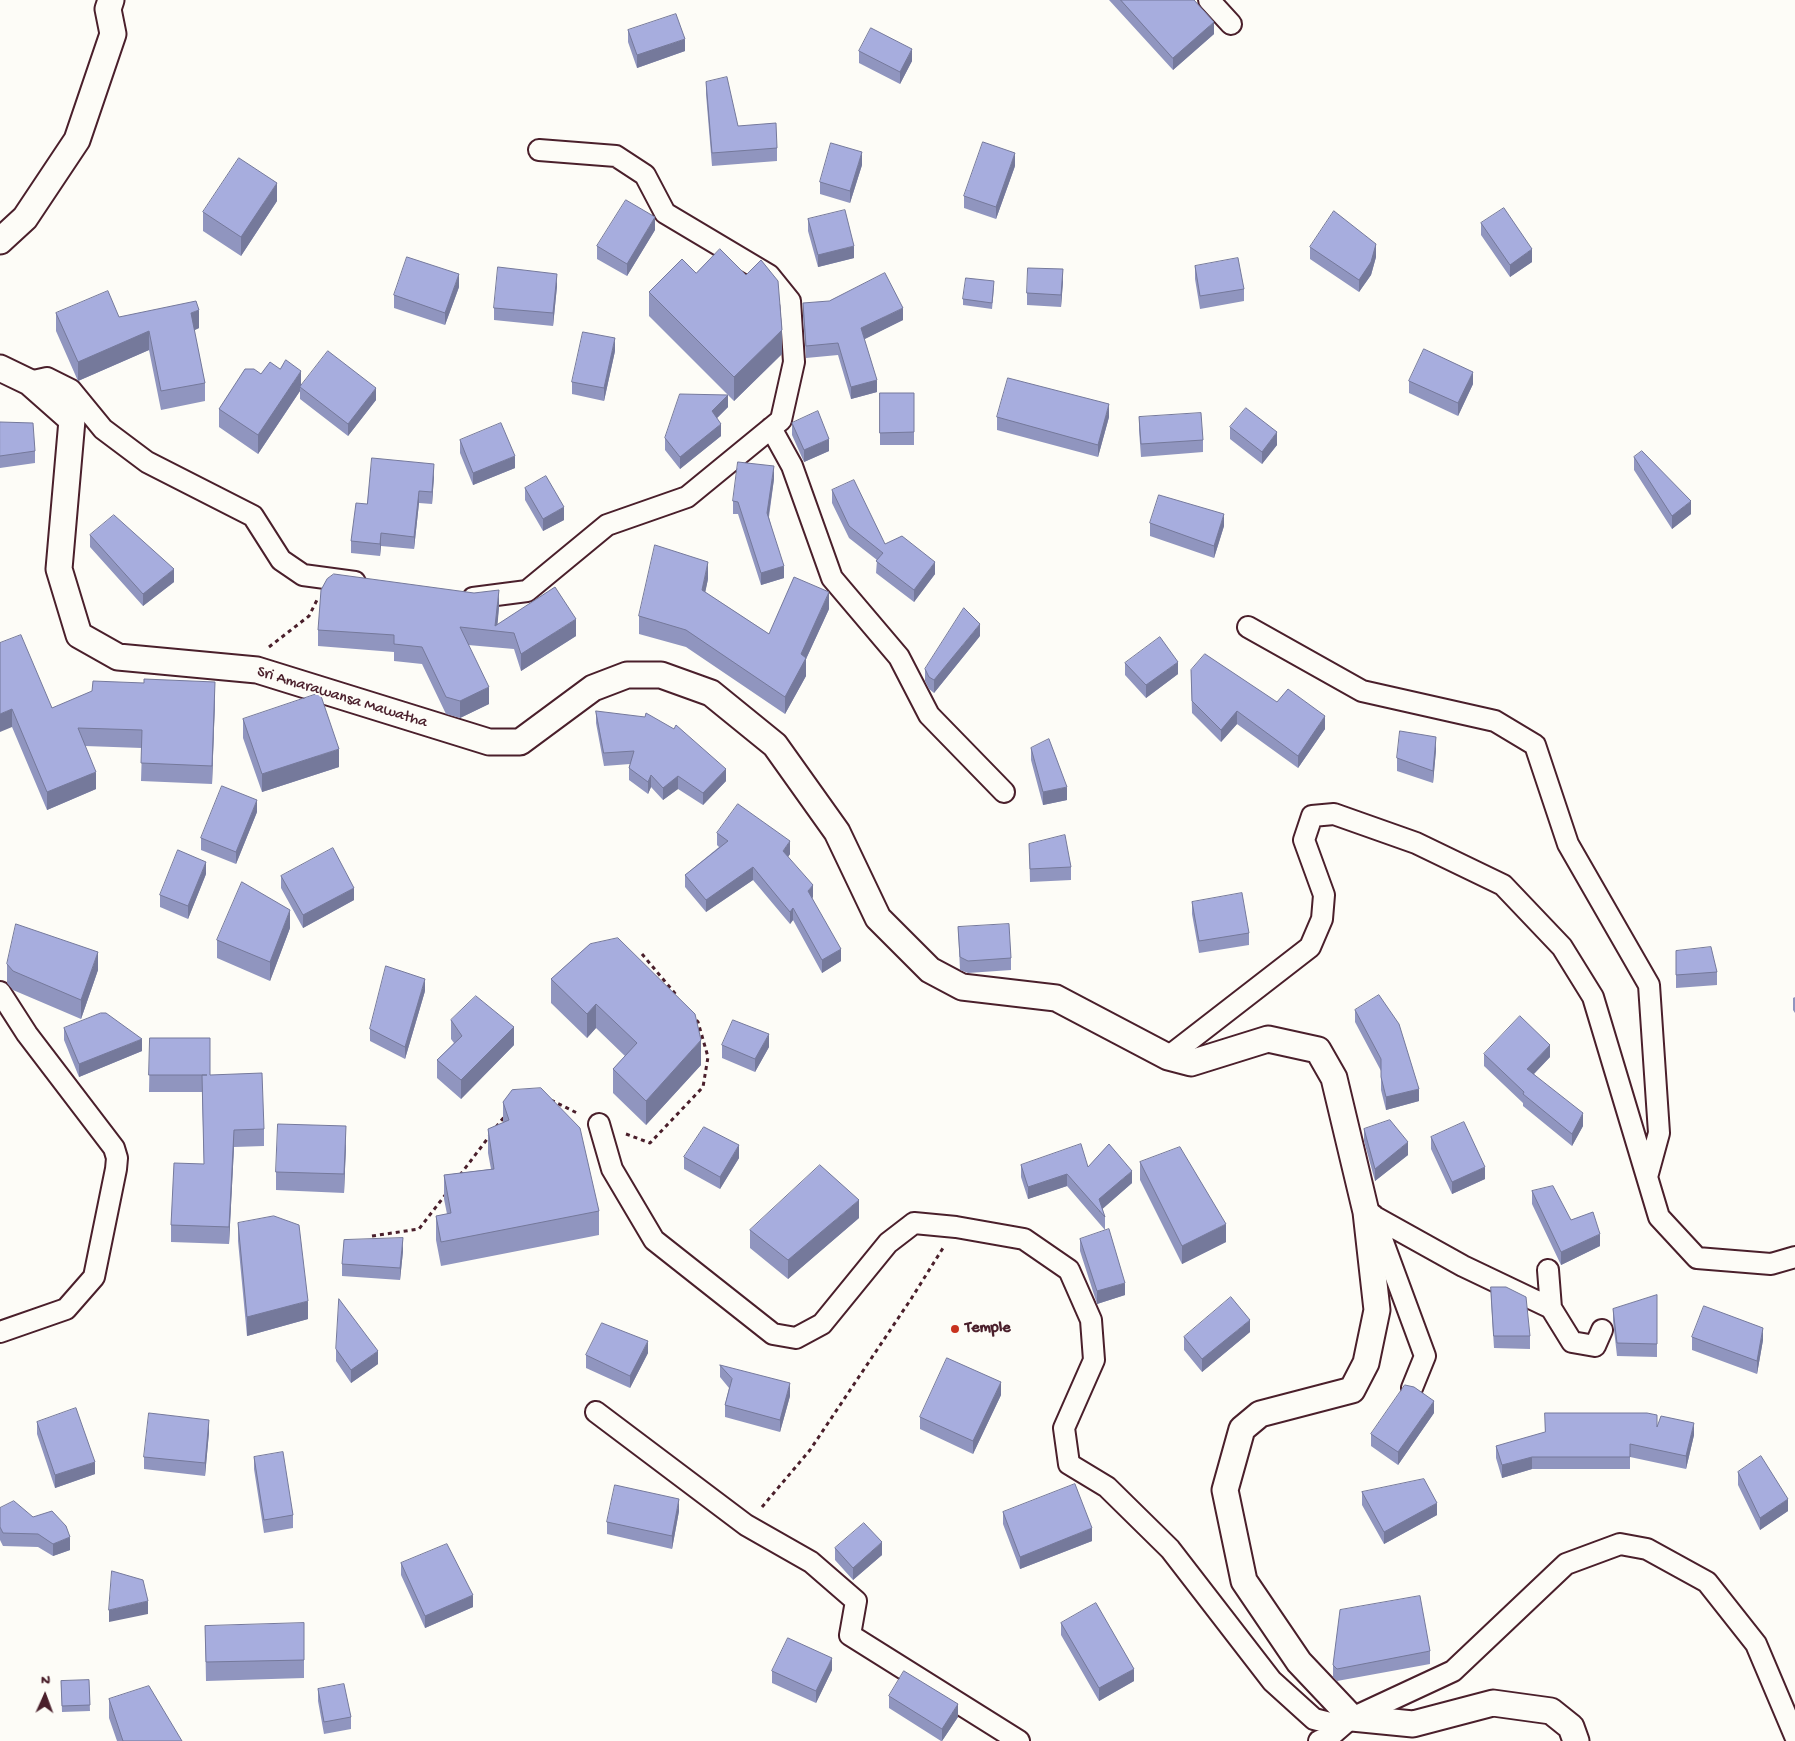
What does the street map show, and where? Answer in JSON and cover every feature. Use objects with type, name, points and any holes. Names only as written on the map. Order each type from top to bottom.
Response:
[{"type":"street","points":[[0,241],[25,218],[77,140],[113,34],[108,9],[111,0]]},
{"type":"street","points":[[1209,0],[1231,24]]},
{"type":"street","points":[[457,596],[476,598],[527,591],[607,525],[687,497],[781,420],[794,362],[790,301],[769,275],[665,213],[645,175],[616,156],[539,150]]},
{"type":"street","name":"Sri Amarawansa Mawatha","points":[[0,368],[29,382],[72,420],[59,569],[79,635],[118,657],[257,670],[490,742],[520,742],[593,688],[627,675],[661,675],[711,693],[775,745],[837,832],[878,918],[930,970],[962,987],[1056,998],[1168,1057]]},
{"type":"street","points":[[29,382],[47,378],[71,390],[103,429],[147,462],[253,516],[280,560],[303,575],[370,584]]},
{"type":"street","points":[[771,428],[792,466],[832,578],[899,657],[929,715],[1004,792]]},
{"type":"street","points":[[1248,627],[1362,691],[1495,721],[1535,745],[1568,844],[1649,984],[1659,1133],[1647,1177]]},
{"type":"street","points":[[1168,1057],[1310,947],[1322,919],[1324,895],[1304,840],[1312,816],[1334,814],[1416,843],[1503,885],[1562,947],[1593,997],[1659,1217],[1697,1258],[1771,1264],[1795,1257]]},
{"type":"street","points":[[0,992],[27,1034],[114,1148],[117,1158],[94,1277],[66,1308],[0,1332]]},
{"type":"street","points":[[1168,1057],[1191,1063],[1268,1039],[1318,1050],[1334,1078],[1369,1214],[1425,1356],[1412,1388]]},
{"type":"street","points":[[599,1124],[612,1170],[654,1240],[773,1334],[796,1338],[822,1324],[888,1243],[914,1223],[956,1227],[1024,1239],[1069,1270],[1091,1320],[1094,1360],[1064,1428],[1069,1464],[1107,1487],[1170,1549],[1272,1681],[1314,1719],[1330,1723],[1352,1718],[1453,1671],[1566,1564],[1620,1544],[1647,1549],[1706,1582],[1756,1644],[1795,1736]]},
{"type":"street","points":[[1369,1214],[1463,1266],[1551,1308]]},
{"type":"street","points":[[1369,1214],[1377,1310],[1366,1363],[1352,1390],[1260,1414],[1242,1429],[1225,1490],[1244,1581],[1299,1662],[1352,1718],[1413,1724],[1493,1703],[1551,1711],[1571,1727],[1576,1741]]},
{"type":"street","points":[[1548,1270],[1551,1308],[1572,1342],[1595,1346],[1602,1330]]},
{"type":"street","points":[[596,1412],[746,1525],[811,1562],[856,1601],[850,1635],[1018,1741]]},
{"type":"street","points":[[1319,1741],[1328,1738],[1352,1718]]},
{"type":"path","points":[[257,670],[267,648],[309,616],[320,595],[332,579]]},
{"type":"path","points":[[642,954],[679,999]]},
{"type":"path","points":[[550,1100],[599,1124],[650,1143],[703,1087],[708,1057],[698,1022],[692,1014]]},
{"type":"path","points":[[455,1182],[508,1111]]},
{"type":"path","points":[[372,1236],[419,1229],[449,1190]]},
{"type":"path","points":[[746,1525],[810,1450],[911,1299],[956,1227]]},
{"type":"building","points":[[1121,0],[1194,0],[1214,22],[1173,58]]},
{"type":"building","points":[[676,14],[685,39],[637,55],[628,30]]},
{"type":"building","points":[[871,28],[912,49],[900,72],[859,51]]},
{"type":"building","points":[[727,77],[738,126],[776,123],[777,148],[712,153],[706,82]]},
{"type":"building","points":[[983,142],[1015,153],[996,207],[964,196]]},
{"type":"building","points":[[831,143],[862,152],[850,191],[820,182]]},
{"type":"building","points":[[239,158],[277,183],[241,237],[203,212]]},
{"type":"building","points":[[626,200],[655,217],[627,264],[597,246]]},
{"type":"building","points":[[1504,208],[1532,249],[1510,265],[1481,223]]},
{"type":"building","points":[[845,210],[854,246],[818,255],[808,219]]},
{"type":"building","points":[[1334,211],[1376,244],[1371,262],[1359,280],[1310,247]]},
{"type":"building","points":[[720,249],[746,275],[761,260],[778,281],[782,330],[734,377],[649,292],[682,259],[696,273]]},
{"type":"building","points":[[407,257],[459,274],[445,313],[394,295]]},
{"type":"building","points":[[1238,258],[1244,289],[1200,296],[1195,266]]},
{"type":"building","points":[[498,267],[557,274],[553,313],[494,308]]},
{"type":"building","points":[[1028,268],[1063,269],[1061,295],[1027,293]]},
{"type":"building","points":[[885,273],[903,308],[861,328],[877,380],[851,387],[838,343],[806,346],[803,303],[829,301]]},
{"type":"building","points":[[966,278],[994,281],[992,303],[963,299]]},
{"type":"building","points":[[108,291],[119,317],[196,301],[199,310],[191,313],[205,383],[161,391],[149,331],[78,362],[56,313]]},
{"type":"building","points":[[583,332],[615,338],[604,388],[572,382]]},
{"type":"building","points":[[1424,349],[1473,372],[1458,403],[1409,381]]},
{"type":"building","points":[[328,351],[376,388],[348,424],[300,387]]},
{"type":"building","points":[[286,360],[301,371],[258,435],[219,409],[245,369],[254,369],[261,374],[270,362],[280,369]]},
{"type":"building","points":[[1008,378],[1109,404],[1098,445],[997,417]]},
{"type":"building","points":[[880,393],[914,393],[914,432],[880,433]]},
{"type":"building","points":[[680,394],[728,395],[712,411],[721,424],[680,457],[665,438]]},
{"type":"building","points":[[1246,408],[1277,432],[1262,452],[1230,427]]},
{"type":"building","points":[[818,411],[829,439],[804,450],[792,423]]},
{"type":"building","points":[[1201,413],[1203,440],[1141,444],[1139,417]]},
{"type":"building","points":[[0,422],[33,423],[35,451],[0,456]]},
{"type":"building","points":[[501,423],[515,456],[473,473],[460,440]]},
{"type":"building","points":[[1642,451],[1691,501],[1672,516],[1634,457]]},
{"type":"building","points":[[372,458],[434,464],[432,492],[419,491],[414,537],[381,533],[380,544],[351,541],[356,503],[367,504]]},
{"type":"building","points":[[738,462],[774,466],[767,513],[784,566],[761,573],[738,502],[733,501]]},
{"type":"building","points":[[546,476],[564,507],[543,519],[525,488]]},
{"type":"building","points":[[854,480],[885,544],[902,536],[935,562],[914,590],[876,561],[883,553],[849,526],[832,490]]},
{"type":"building","points":[[1159,495],[1224,514],[1214,546],[1150,523]]},
{"type":"building","points":[[114,515],[174,569],[143,594],[90,535]]},
{"type":"building","points":[[655,545],[708,562],[702,590],[769,634],[794,577],[829,592],[801,654],[806,658],[785,697],[686,630],[639,616]]},
{"type":"building","points":[[334,574],[474,593],[499,590],[495,626],[555,587],[576,619],[521,654],[514,633],[460,627],[489,687],[460,701],[446,697],[422,647],[394,644],[394,635],[318,630],[321,590],[327,579]]},
{"type":"building","points":[[964,608],[980,624],[934,680],[929,677],[925,669]]},
{"type":"building","points":[[21,635],[52,708],[92,691],[93,681],[144,683],[144,679],[215,682],[212,766],[141,763],[142,730],[78,728],[96,772],[47,792],[12,709],[0,714],[0,643]]},
{"type":"building","points":[[1160,637],[1178,662],[1146,685],[1125,663]]},
{"type":"building","points":[[1205,654],[1277,702],[1288,689],[1325,716],[1298,756],[1237,711],[1221,730],[1192,701],[1191,670]]},
{"type":"building","points":[[320,693],[339,749],[262,774],[243,719]]},
{"type":"building","points":[[596,711],[645,717],[646,713],[674,729],[676,725],[726,769],[703,793],[678,776],[663,788],[651,775],[648,782],[629,768],[634,751],[604,753]]},
{"type":"building","points":[[1400,731],[1436,737],[1433,771],[1397,758]]},
{"type":"building","points":[[1049,739],[1067,787],[1043,792],[1031,748]]},
{"type":"building","points":[[222,786],[257,800],[236,852],[201,838]]},
{"type":"building","points":[[738,804],[790,841],[783,851],[813,885],[808,891],[841,949],[822,960],[793,908],[790,912],[753,867],[706,900],[685,875],[728,841],[717,833]]},
{"type":"building","points":[[1065,835],[1071,867],[1030,869],[1029,844]]},
{"type":"building","points":[[333,848],[354,888],[303,915],[281,876]]},
{"type":"building","points":[[178,850],[206,862],[188,906],[160,895]]},
{"type":"building","points":[[242,882],[290,910],[270,962],[217,940]]},
{"type":"building","points":[[1242,893],[1249,933],[1199,941],[1192,902]]},
{"type":"building","points":[[16,924],[98,952],[81,1000],[13,971],[7,964]]},
{"type":"building","points":[[1009,924],[1011,958],[968,961],[960,957],[958,927]]},
{"type":"building","points":[[618,938],[695,1014],[701,1040],[646,1101],[613,1069],[637,1043],[596,1004],[587,1014],[551,979],[590,944]]},
{"type":"building","points":[[1711,947],[1717,972],[1676,975],[1676,951]]},
{"type":"building","points":[[386,966],[425,979],[405,1047],[370,1029]]},
{"type":"building","points":[[1379,995],[1399,1024],[1419,1089],[1386,1097],[1381,1077],[1381,1059],[1355,1010]]},
{"type":"building","points":[[476,996],[514,1027],[461,1080],[437,1060],[462,1036],[451,1020]]},
{"type":"building","points":[[101,1013],[106,1013],[142,1039],[79,1064],[64,1028]]},
{"type":"building","points":[[1520,1016],[1550,1045],[1527,1069],[1583,1113],[1572,1134],[1523,1094],[1524,1092],[1484,1054]]},
{"type":"building","points":[[733,1020],[769,1034],[755,1059],[722,1045]]},
{"type":"building","points":[[150,1038],[210,1038],[210,1075],[262,1073],[264,1129],[234,1130],[229,1227],[171,1225],[174,1163],[204,1164],[202,1075],[149,1075]]},
{"type":"building","points":[[541,1088],[580,1128],[599,1211],[441,1242],[436,1216],[451,1213],[444,1175],[494,1169],[488,1129],[509,1120],[503,1102],[512,1090]]},
{"type":"building","points":[[1390,1120],[1408,1142],[1375,1169],[1364,1129]]},
{"type":"building","points":[[1464,1122],[1485,1167],[1452,1182],[1431,1137]]},
{"type":"building","points":[[278,1124],[346,1126],[344,1174],[276,1172]]},
{"type":"building","points":[[704,1127],[739,1145],[720,1177],[684,1157]]},
{"type":"building","points":[[1081,1144],[1088,1167],[1109,1144],[1132,1171],[1099,1199],[1105,1217],[1067,1174],[1028,1187],[1021,1165]]},
{"type":"building","points":[[1180,1147],[1226,1224],[1182,1246],[1140,1162]]},
{"type":"building","points":[[820,1165],[859,1200],[788,1260],[750,1230]]},
{"type":"building","points":[[1553,1186],[1571,1220],[1593,1212],[1600,1234],[1561,1252],[1532,1191]]},
{"type":"building","points":[[274,1216],[299,1225],[308,1301],[247,1317],[238,1223]]},
{"type":"building","points":[[1109,1229],[1125,1283],[1097,1291],[1080,1239]]},
{"type":"building","points":[[403,1238],[400,1268],[342,1264],[344,1240]]},
{"type":"building","points":[[1491,1287],[1506,1287],[1526,1297],[1530,1336],[1494,1336]]},
{"type":"building","points":[[1657,1295],[1657,1344],[1617,1343],[1613,1309]]},
{"type":"building","points":[[1231,1297],[1250,1320],[1202,1359],[1184,1337]]},
{"type":"building","points":[[339,1299],[378,1351],[351,1370],[336,1349]]},
{"type":"building","points":[[1704,1306],[1763,1328],[1757,1361],[1692,1337]]},
{"type":"building","points":[[602,1323],[648,1341],[630,1376],[586,1355]]},
{"type":"building","points":[[947,1358],[1001,1382],[973,1441],[920,1417]]},
{"type":"building","points":[[720,1365],[790,1383],[780,1420],[725,1405],[732,1379]]},
{"type":"building","points":[[1405,1385],[1414,1387],[1434,1401],[1398,1452],[1371,1434]]},
{"type":"building","points":[[76,1408],[95,1462],[55,1475],[37,1422]]},
{"type":"building","points":[[149,1413],[209,1420],[205,1463],[144,1457]]},
{"type":"building","points":[[1545,1413],[1647,1413],[1657,1415],[1657,1427],[1661,1416],[1694,1423],[1686,1456],[1630,1444],[1630,1457],[1532,1457],[1502,1465],[1496,1446],[1545,1432]]},
{"type":"building","points":[[283,1452],[293,1515],[264,1520],[254,1457]]},
{"type":"building","points":[[1761,1456],[1788,1499],[1760,1518],[1738,1472]]},
{"type":"building","points":[[1424,1479],[1437,1503],[1384,1532],[1362,1492]]},
{"type":"building","points":[[1075,1484],[1092,1528],[1020,1557],[1003,1512]]},
{"type":"building","points":[[615,1485],[679,1499],[672,1536],[607,1522]]},
{"type":"building","points":[[14,1501],[33,1517],[52,1511],[66,1526],[70,1537],[53,1544],[38,1534],[3,1533],[0,1527],[0,1508]]},
{"type":"building","points":[[864,1523],[882,1542],[853,1568],[835,1548]]},
{"type":"building","points":[[447,1544],[473,1595],[425,1616],[401,1563]]},
{"type":"building","points":[[112,1571],[143,1580],[148,1601],[109,1610]]},
{"type":"building","points":[[1420,1596],[1430,1651],[1337,1669],[1333,1665],[1340,1610]]},
{"type":"building","points":[[1096,1603],[1134,1669],[1099,1688],[1061,1623]]},
{"type":"building","points":[[304,1623],[304,1660],[206,1662],[205,1626]]},
{"type":"building","points":[[788,1638],[832,1658],[816,1691],[772,1671]]},
{"type":"building","points":[[904,1671],[958,1704],[942,1729],[889,1696]]},
{"type":"building","points":[[89,1680],[90,1705],[62,1706],[61,1681]]},
{"type":"building","points":[[344,1684],[351,1717],[324,1722],[318,1689]]},
{"type":"building","points":[[149,1686],[182,1741],[123,1741],[109,1699]]},
{"type":"place","name":"Temple","points":[[955,1329]]}]
